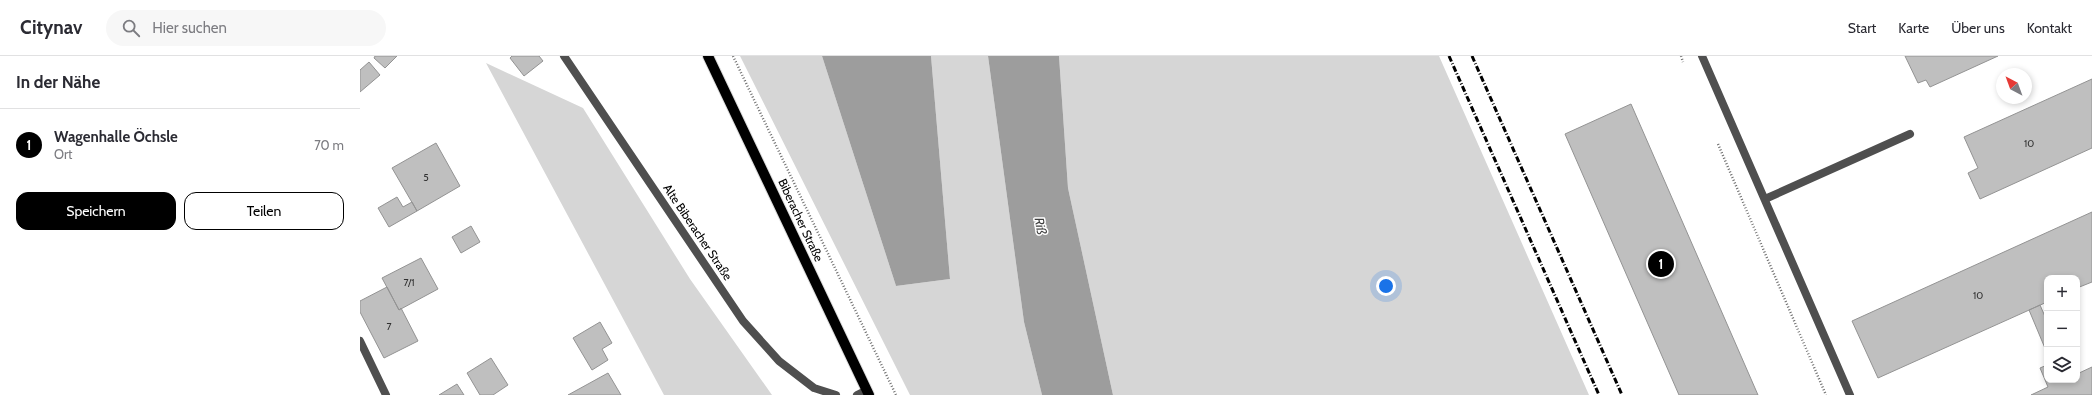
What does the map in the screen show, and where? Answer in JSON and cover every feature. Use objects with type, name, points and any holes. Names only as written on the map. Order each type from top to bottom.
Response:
[{"type":"main road","name":"Biberacher Straße","points":[[708,56],[868,392]]},
{"type":"street","name":"Alte Biberacher Straße","points":[[564,56],[743,321],[779,361],[814,388],[836,395]]},
{"type":"street","points":[[1702,56],[1850,395]]},
{"type":"street","points":[[1765,199],[1910,134]]},
{"type":"street","points":[[360,341],[386,395]]},
{"type":"street","points":[[857,395],[868,392]]},
{"type":"path","points":[[733,56],[896,395]]},
{"type":"path","points":[[1681,56],[1684,63]]},
{"type":"path","points":[[1718,143],[1826,395]]},
{"type":"shaded area","points":[[740,56],[822,56],[896,286],[950,279],[931,56],[988,56],[1024,322],[1042,395],[910,395]]},
{"type":"shaded area","points":[[1059,56],[1439,56],[1589,395],[1113,395],[1068,188]]},
{"type":"shaded area","points":[[486,63],[583,108],[690,279],[772,395],[664,395]]},
{"type":"water","points":[[822,56],[931,56],[950,279],[896,286]]},
{"type":"water","name":"Riß","points":[[988,56],[1059,56],[1068,188],[1113,395],[1042,395],[1024,322]]},
{"type":"building","points":[[375,56],[397,56],[385,68],[374,58]]},
{"type":"building","points":[[512,56],[539,56],[543,61],[524,76],[510,58]]},
{"type":"building","points":[[1905,56],[1998,56],[1930,87],[1926,80],[1918,83]]},
{"type":"building","points":[[369,62],[380,75],[360,92],[360,70]]},
{"type":"building","points":[[2092,79],[2092,148],[1980,199],[1968,173],[1978,168],[1964,137]]},
{"type":"building","points":[[1631,104],[1758,395],[1679,395],[1565,134]]},
{"type":"building","points":[[436,143],[460,186],[417,211],[392,168]]},
{"type":"building","points":[[397,197],[403,207],[412,202],[417,211],[389,227],[378,208]]},
{"type":"building","points":[[2092,212],[2092,282],[2080,287],[2080,275],[2044,275],[2044,303],[1878,378],[1852,321]]},
{"type":"building","points":[[471,226],[480,242],[461,253],[452,237]]},
{"type":"building","points":[[421,258],[438,289],[399,310],[382,278]]},
{"type":"building","points":[[387,287],[399,310],[401,308],[418,341],[384,358],[360,312],[360,301]]},
{"type":"building","points":[[2040,305],[2044,314],[2044,346],[2029,310]]},
{"type":"building","points":[[600,322],[612,343],[602,349],[608,360],[592,370],[573,338]]},
{"type":"building","points":[[491,358],[508,385],[493,395],[480,395],[467,373]]},
{"type":"building","points":[[2044,366],[2044,378],[2040,368]]},
{"type":"building","points":[[2092,367],[2092,395],[2031,395],[2048,387],[2046,383],[2080,383],[2080,373]]},
{"type":"building","points":[[608,373],[621,395],[568,395]]},
{"type":"building","points":[[457,384],[464,395],[439,395]]},
{"type":"railway","points":[[1449,56],[1599,395]]},
{"type":"railway","points":[[1472,56],[1622,395]]},
{"type":"place","name":"Wagenhalle Öchsle","points":[[1661,264]]}]
